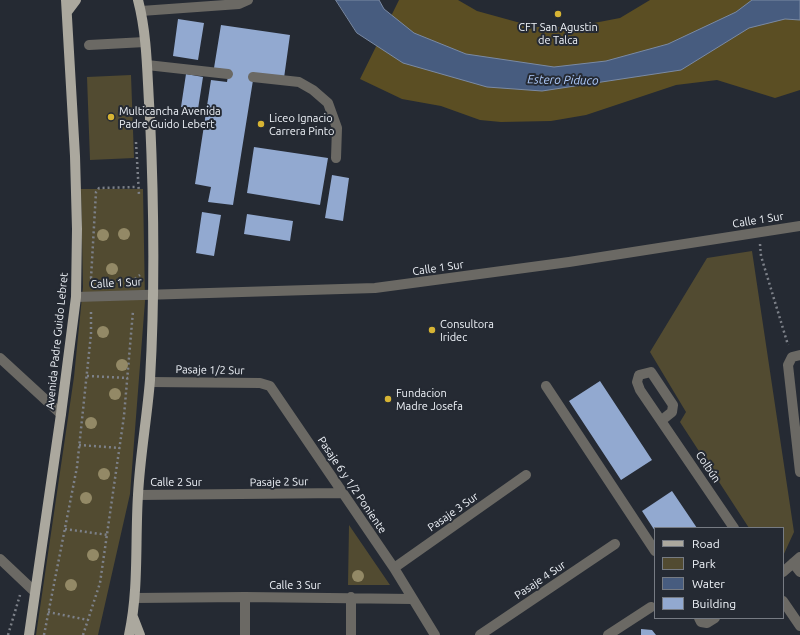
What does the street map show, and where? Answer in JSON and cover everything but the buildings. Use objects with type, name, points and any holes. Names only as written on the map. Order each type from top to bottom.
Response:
[{"type":"main road","name":"Avenida Padre Guido Lebret","points":[[29,635],[61,414],[76,297],[77,229],[75,156],[66,0]]},
{"type":"main road","points":[[67,12],[76,0]]},
{"type":"main road","points":[[129,635],[135,598],[138,494],[150,382],[154,294],[151,141],[147,65],[141,11],[138,0]]},
{"type":"main road","points":[[133,617],[140,635]]},
{"type":"street","points":[[141,11],[239,4],[248,0]]},
{"type":"street","points":[[89,45],[145,42]]},
{"type":"street","points":[[147,65],[228,74]]},
{"type":"street","points":[[253,77],[299,82],[313,90],[328,103],[337,128],[336,158]]},
{"type":"street","name":"Calle 1 Sur","points":[[76,297],[376,288],[569,262],[800,226]]},
{"type":"street","points":[[796,356],[788,366],[788,375],[800,472]]},
{"type":"street","points":[[0,358],[61,414]]},
{"type":"street","name":"Colbún","points":[[662,420],[672,412],[673,405],[651,372],[645,372],[639,375],[637,382],[640,390],[662,420],[733,527]]},
{"type":"street","name":"Pasaje 1/2 Sur","points":[[150,382],[260,383],[270,386]]},
{"type":"street","name":"Pasaje 6 y 1/2 Poniente","points":[[270,386],[394,568],[412,599]]},
{"type":"street","points":[[546,386],[654,549]]},
{"type":"street","name":"Pasaje 3 Sur","points":[[394,568],[526,475]]},
{"type":"street","name":"Pasaje 2 Sur","points":[[216,494],[343,493]]},
{"type":"street","name":"Calle 2 Sur","points":[[138,494],[216,494]]},
{"type":"street","name":"Pasaje 4 Sur","points":[[480,635],[615,544]]},
{"type":"street","points":[[0,559],[35,592]]},
{"type":"street","points":[[784,571],[797,560],[800,572]]},
{"type":"street","points":[[245,597],[245,635]]},
{"type":"street","name":"Calle 3 Sur","points":[[135,598],[245,597],[412,599]]},
{"type":"street","points":[[351,598],[351,635]]},
{"type":"street","points":[[412,599],[436,635]]},
{"type":"street","points":[[784,602],[800,626]]},
{"type":"street","points":[[608,635],[651,607]]},
{"type":"street","points":[[700,619],[702,622],[707,623],[713,619]]},
{"type":"path","points":[[106,282],[99,283],[91,278],[96,192],[99,188],[137,187],[140,202]]},
{"type":"path","points":[[758,232],[761,256],[796,356]]},
{"type":"path","points":[[125,282],[131,282],[140,275],[140,267]]},
{"type":"path","points":[[83,635],[100,583],[108,535],[128,378],[133,311]]},
{"type":"path","points":[[44,635],[66,529],[79,445],[91,334],[91,312]]},
{"type":"path","points":[[86,376],[128,378]]},
{"type":"path","points":[[79,445],[120,448]]},
{"type":"path","points":[[66,529],[108,535]]},
{"type":"path","points":[[8,635],[24,581]]},
{"type":"path","points":[[48,612],[88,620]]},
{"type":"green space","name":"Multicancha Avenida Padre Guido Lebert","points":[[131,75],[134,158],[90,160],[87,77]]},
{"type":"green space","points":[[81,189],[143,189],[145,301],[130,494],[98,635],[36,635],[74,377],[83,287]]},
{"type":"green space","points":[[752,251],[794,532],[784,554],[784,527],[748,527],[680,422],[686,412],[650,352],[707,258]]},
{"type":"green space","points":[[349,525],[390,585],[348,585]]},
{"type":"shaded area","points":[[399,0],[458,0],[477,11],[535,27],[573,27],[620,18],[650,0],[800,0],[800,90],[775,98],[717,80],[676,85],[586,115],[551,121],[501,122],[480,120],[441,106],[402,99],[360,79]]},
{"type":"water","name":"Estero Piduco","points":[[336,0],[379,0],[384,9],[414,33],[466,54],[554,67],[606,61],[668,44],[736,12],[752,0],[800,0],[800,20],[785,19],[749,28],[681,70],[542,91],[487,87],[403,63],[357,33]]},
{"type":"place","name":"CFT San Agustin de Talca","points":[[558,14]]},
{"type":"place","name":"Multicancha Avenida Padre Guido Lebert","points":[[111,117]]},
{"type":"place","name":"Liceo Ignacio Carrera Pinto","points":[[261,124]]},
{"type":"place","name":"Consultora Iridec","points":[[432,330]]},
{"type":"place","name":"Fundacion Madre Josefa","points":[[388,399]]}]
